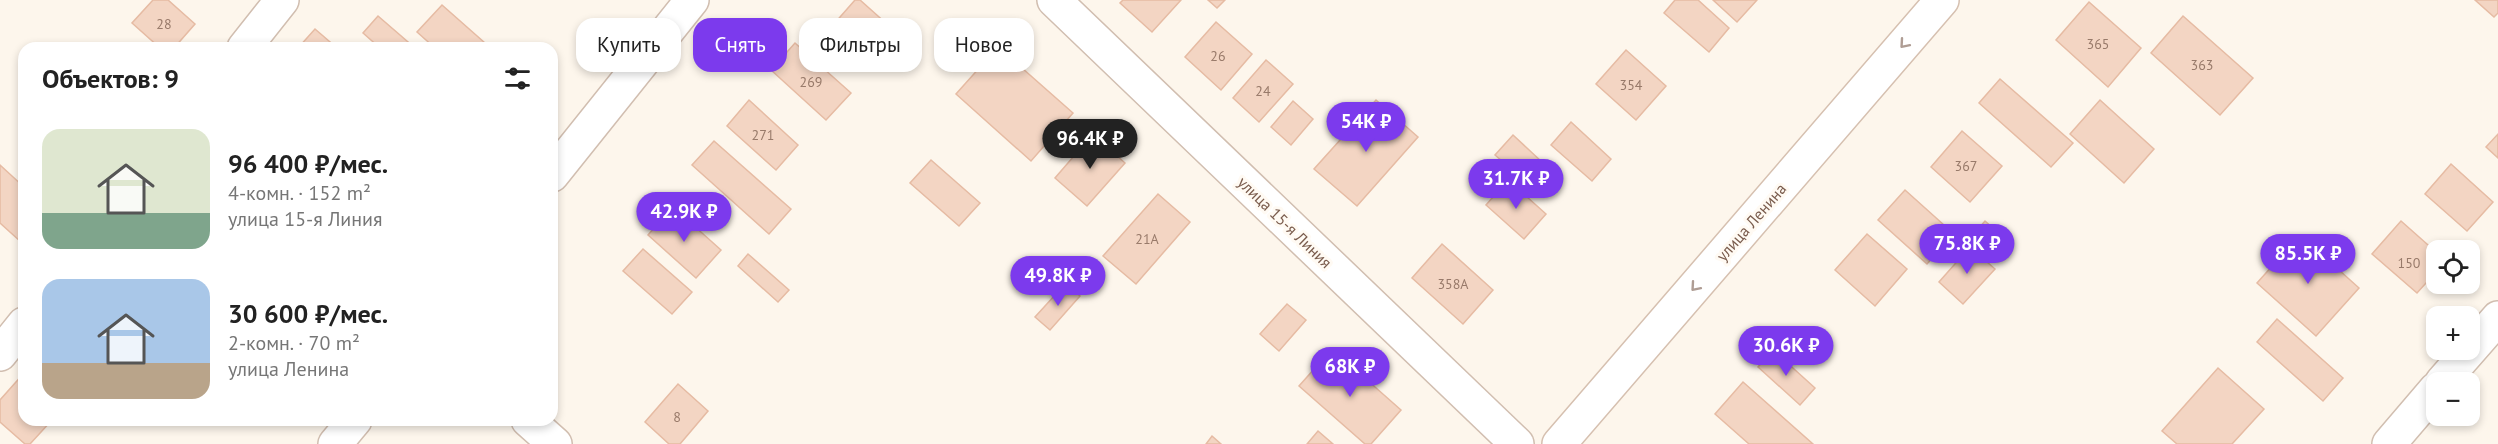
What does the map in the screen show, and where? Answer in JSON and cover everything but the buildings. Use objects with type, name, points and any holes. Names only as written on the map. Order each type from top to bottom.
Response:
[{"type":"street","points":[[248,42],[282,0]]},
{"type":"street","points":[[558,168],[692,0]]},
{"type":"street","name":"улица 15-я Линия","points":[[1054,0],[1517,444]]},
{"type":"street","name":"улица Ленина","points":[[1559,444],[1942,0]]},
{"type":"street","points":[[2451,372],[2498,318]]},
{"type":"street","points":[[0,354],[18,332]]},
{"type":"street","points":[[2389,444],[2426,401]]},
{"type":"street","points":[[335,444],[350,426]]},
{"type":"street","points":[[535,426],[555,444]]}]
